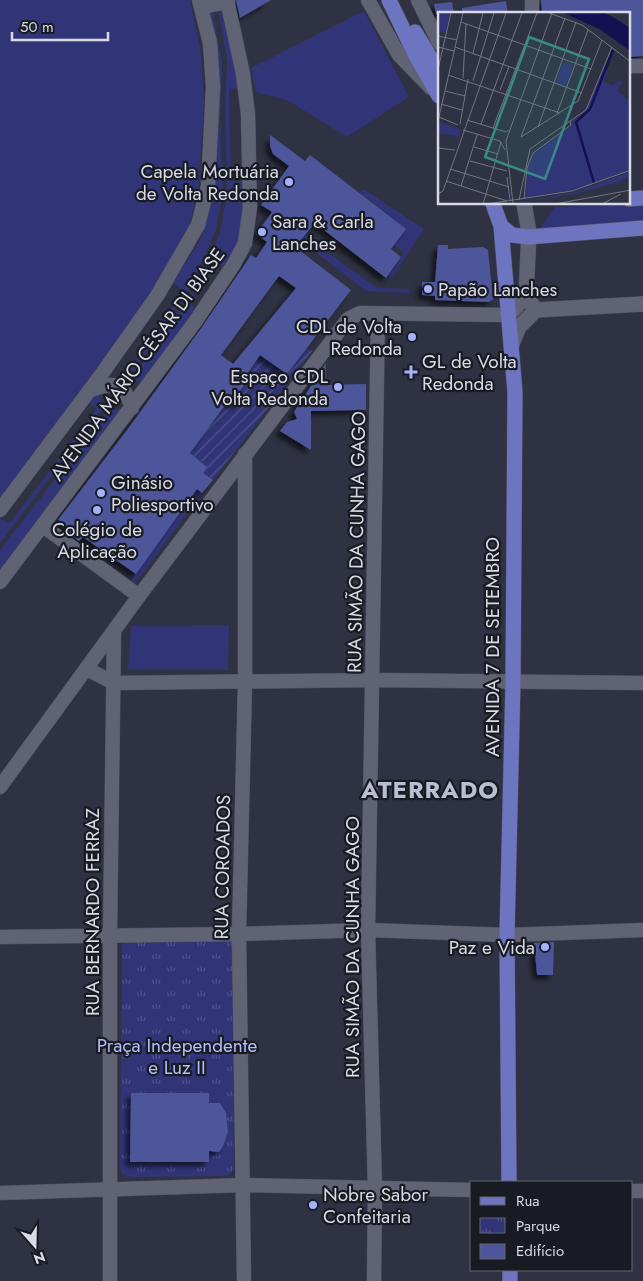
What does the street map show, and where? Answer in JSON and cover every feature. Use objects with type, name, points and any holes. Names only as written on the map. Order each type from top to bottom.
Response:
[{"type":"main road","points":[[389,0],[419,51],[438,71]]},
{"type":"main road","points":[[399,0],[438,94]]},
{"type":"main road","points":[[630,199],[643,198]]},
{"type":"main road","name":"AVENIDA 7 DE SETEMBRO","points":[[493,205],[500,226],[514,362],[513,682],[507,935],[508,1181]]},
{"type":"main road","points":[[500,226],[512,235],[528,237],[643,228]]},
{"type":"street","points":[[368,0],[399,55],[438,95]]},
{"type":"street","points":[[418,0],[438,41]]},
{"type":"street","points":[[200,3],[227,1]]},
{"type":"street","name":"AVENIDA MÁRIO CÉSAR DI BIASE","points":[[0,582],[132,408],[214,295],[238,257],[247,237],[250,174],[248,114],[243,74],[227,1]]},
{"type":"street","name":"AVENIDA MÁRIO CÉSAR DI BIASE","points":[[0,510],[91,390],[171,275],[195,234],[202,215],[208,186],[213,87],[211,51],[200,3]]},
{"type":"street","points":[[630,66],[643,66]]},
{"type":"street","points":[[0,787],[114,633],[139,596],[348,319],[360,313],[492,316],[508,314],[518,307],[526,296],[529,222],[524,205]]},
{"type":"street","points":[[526,296],[536,310]]},
{"type":"street","points":[[512,344],[520,327],[536,310],[643,304]]},
{"type":"street","name":"RUA SIMÃO DA CUNHA GAGO","points":[[374,1281],[375,1189],[368,930],[378,314]]},
{"type":"street","points":[[91,390],[104,386],[119,386],[125,391],[132,408]]},
{"type":"street","name":"RUA COROADOS","points":[[244,1281],[239,934],[245,683],[245,454]]},
{"type":"street","points":[[43,526],[139,596]]},
{"type":"street","name":"RUA BERNARDO FERRAZ","points":[[110,1281],[110,934],[114,633]]},
{"type":"street","points":[[87,669],[114,683],[245,683],[373,680],[643,683]]},
{"type":"street","points":[[0,937],[110,934],[239,934],[368,930],[507,935],[643,930]]},
{"type":"street","points":[[0,1193],[244,1185],[470,1190]]},
{"type":"green space","points":[[0,0],[190,0],[201,53],[204,104],[198,191],[187,234],[148,298],[0,499]]},
{"type":"green space","points":[[218,7],[222,7],[240,88],[229,89],[231,181],[245,181],[241,239],[224,267],[213,260],[188,303],[198,310],[143,384],[133,377],[191,294],[220,234],[227,194],[225,114],[227,60]]},
{"type":"green space","points":[[212,9],[222,63],[220,121],[223,193],[215,233],[188,292],[130,375],[127,374],[184,291],[173,283],[202,237],[209,208],[208,11]]},
{"type":"green space","points":[[364,11],[409,97],[347,137],[287,100],[256,92],[251,68]]},
{"type":"green space","points":[[363,189],[424,229],[392,278],[389,275],[404,253],[394,245],[406,229],[360,193]]},
{"type":"green space","points":[[643,203],[643,228],[539,230],[555,207]]},
{"type":"green space","points":[[304,236],[377,288],[409,289],[409,293],[366,291],[300,240]]},
{"type":"green space","points":[[307,348],[312,351],[213,480],[203,473],[207,467],[201,461],[185,459],[228,401],[235,406],[243,396],[235,390],[260,355],[287,374]]},
{"type":"green space","points":[[98,393],[104,407],[0,543],[0,518],[9,524],[97,409],[88,402]]},
{"type":"green space","points":[[125,408],[0,571],[0,550],[108,411]]},
{"type":"green space","points":[[197,489],[202,493],[135,583],[131,580]]},
{"type":"green space","points":[[229,625],[228,670],[128,670],[131,626]]},
{"type":"green space","name":"Praça Independente e Luz II","points":[[231,937],[234,944],[234,1169],[229,1175],[221,1176],[128,1177],[122,1174],[120,1167],[122,945],[127,938]]},
{"type":"building","points":[[236,0],[271,0],[240,18]]},
{"type":"building","points":[[541,0],[643,0],[643,56],[630,57],[630,12],[542,12]]},
{"type":"building","points":[[506,1],[508,12],[462,12],[462,8]]},
{"type":"building","points":[[452,2],[454,12],[438,12],[436,14],[434,4]]},
{"type":"building","points":[[270,135],[305,161],[310,155],[406,229],[391,249],[401,257],[386,278],[315,223],[295,247],[351,290],[287,374],[260,355],[241,383],[244,385],[239,392],[243,396],[235,406],[228,401],[190,453],[207,467],[203,473],[213,480],[202,493],[197,489],[136,574],[83,537],[79,541],[66,532],[69,528],[58,520],[127,430],[202,327],[251,255],[256,258],[267,242],[256,234],[272,212],[261,205],[289,166],[273,154],[270,146]],"holes":[[[279,276],[296,288],[233,364],[221,355]]]},
{"type":"building","points":[[438,245],[448,245],[448,249],[483,247],[488,250],[493,299],[489,302],[435,300],[435,296],[422,295],[422,282],[435,282]]},
{"type":"building","name":"Espaço CDL Volta Redonda","points":[[326,363],[325,385],[366,384],[366,410],[311,411],[311,450],[280,431],[287,422],[297,419],[294,412]]},
{"type":"building","name":"Paz e Vida","points":[[554,942],[553,975],[537,975],[534,943]]},
{"type":"building","points":[[131,1093],[209,1093],[209,1103],[220,1103],[226,1113],[228,1132],[223,1146],[219,1152],[209,1151],[209,1162],[130,1162]]},
{"type":"place","name":"Capela Mortuária de Volta Redonda","points":[[289,182]]},
{"type":"place","name":"Sara & Carla Lanches","points":[[262,232]]},
{"type":"place","name":"Papão Lanches","points":[[428,289]]},
{"type":"place","name":"CDL de Volta Redonda","points":[[412,337]]},
{"type":"place","name":"GL de Volta Redonda","points":[[411,372]]},
{"type":"place","name":"Espaço CDL Volta Redonda","points":[[338,387]]},
{"type":"place","name":"Ginásio Poliesportivo","points":[[101,493]]},
{"type":"place","name":"Colégio de Aplicação","points":[[97,510]]},
{"type":"place","name":"Paz e Vida","points":[[545,947]]},
{"type":"place","name":"Nobre Sabor Confeitaria","points":[[313,1205]]},
{"type":"district","name":"ATERRADO","points":[[430,790]]}]
